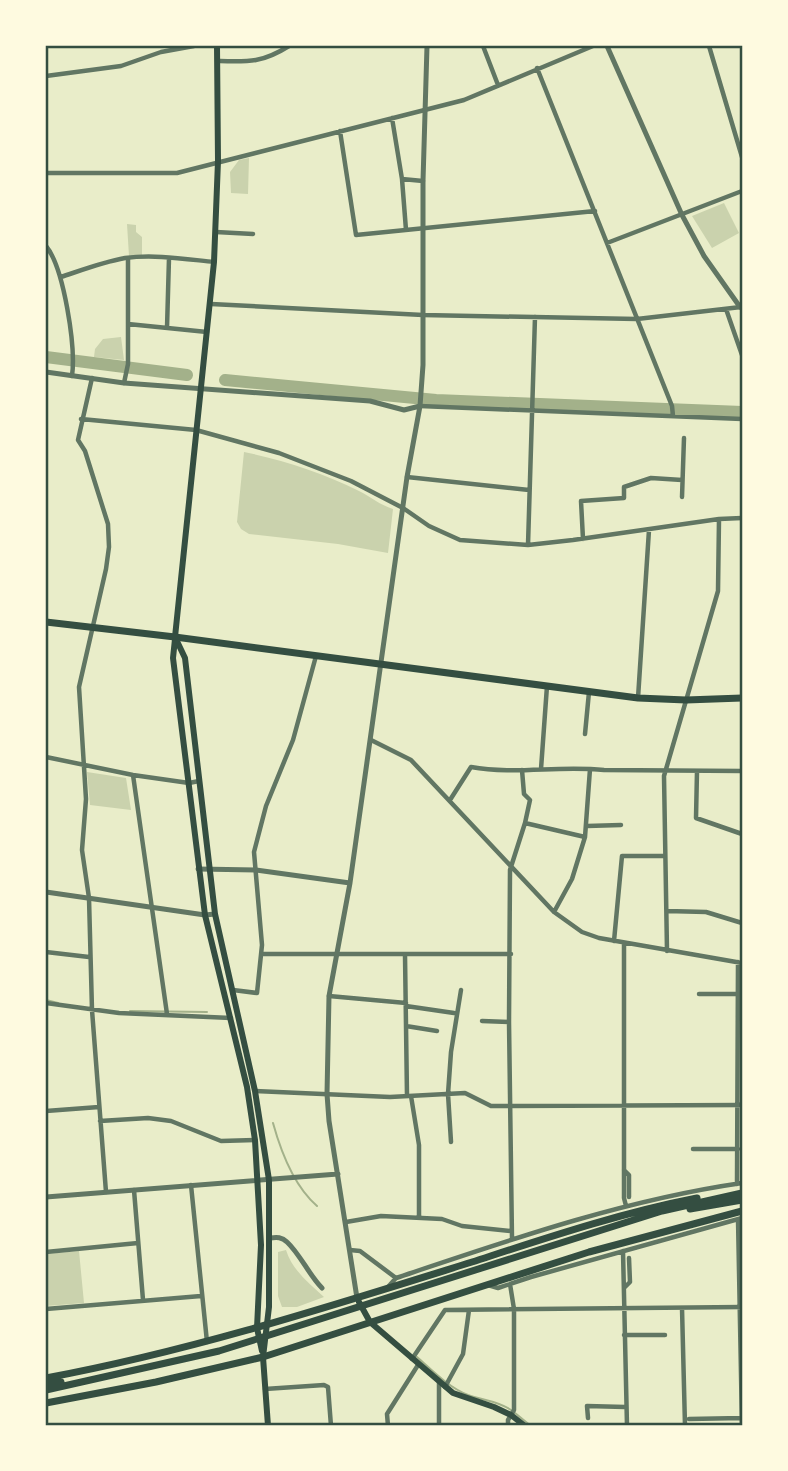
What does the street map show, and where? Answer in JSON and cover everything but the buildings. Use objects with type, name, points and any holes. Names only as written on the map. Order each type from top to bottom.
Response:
[{"type":"highway","points":[[46,622],[638,698],[743,698]]},
{"type":"highway","points":[[46,1390],[152,1367],[272,1335],[662,1211],[743,1193]]},
{"type":"highway","points":[[46,1378],[207,1342],[268,1325],[559,1234],[672,1203],[733,1195]]},
{"type":"highway","points":[[621,1225],[743,1199]]},
{"type":"highway","points":[[46,1404],[263,1357],[589,1252],[743,1211]]},
{"type":"highway","points":[[46,1384],[152,1367]]},
{"type":"main road","points":[[217,46],[218,161],[211,304],[173,658],[205,915],[247,1087],[255,1140],[261,1245],[257,1328],[263,1357],[268,1426]]},
{"type":"main road","points":[[175,637],[185,658],[215,914],[255,1091],[269,1180],[271,1238],[268,1325],[263,1357]]},
{"type":"main road","points":[[357,1297],[370,1322],[445,1387],[460,1396],[511,1415],[524,1426]]},
{"type":"street","points":[[46,76],[121,66],[161,49],[194,46]]},
{"type":"street","points":[[217,61],[254,62],[271,57],[289,46]]},
{"type":"street","points":[[357,1297],[327,1094],[329,996],[350,883],[407,477],[420,406],[423,365],[423,181],[427,46]]},
{"type":"street","points":[[483,46],[498,85]]},
{"type":"street","points":[[46,173],[177,173],[464,100],[593,46]]},
{"type":"street","points":[[607,46],[682,215],[704,256],[742,308]]},
{"type":"street","points":[[709,46],[743,157]]},
{"type":"street","points":[[537,68],[672,406],[673,416]]},
{"type":"street","points":[[391,118],[402,179],[406,230]]},
{"type":"street","points":[[340,131],[356,235],[595,211]]},
{"type":"street","points":[[402,179],[423,181]]},
{"type":"street","points":[[607,243],[743,191]]},
{"type":"street","points":[[216,232],[253,234]]},
{"type":"street","points":[[46,246],[52,253],[61,277],[75,358],[72,376]]},
{"type":"street","points":[[61,277],[100,263],[128,258],[214,262]]},
{"type":"street","points":[[124,383],[128,363],[128,258]]},
{"type":"street","points":[[167,328],[169,258]]},
{"type":"street","points":[[211,304],[423,314],[637,319],[742,308]]},
{"type":"street","points":[[726,309],[743,355]]},
{"type":"street","points":[[528,545],[535,317]]},
{"type":"street","points":[[128,324],[208,332]]},
{"type":"street","points":[[46,372],[124,383],[370,401],[404,410],[420,406],[743,419]]},
{"type":"street","points":[[92,378],[78,440],[85,451],[108,524],[109,547],[79,687],[86,799],[82,850],[89,898],[92,1010],[106,1192]]},
{"type":"street","points":[[81,419],[196,430],[279,453],[351,481],[403,508],[429,526],[460,540],[528,545],[719,519],[743,519]]},
{"type":"street","points":[[682,497],[684,438]]},
{"type":"street","points":[[407,477],[530,490]]},
{"type":"street","points":[[583,539],[582,501],[624,498],[624,487],[651,478],[682,480]]},
{"type":"street","points":[[667,951],[663,788],[665,771],[718,592],[719,519]]},
{"type":"street","points":[[638,698],[649,530]]},
{"type":"street","points":[[233,990],[257,993],[261,914],[254,852],[266,806],[293,740],[316,655]]},
{"type":"street","points":[[541,769],[547,686]]},
{"type":"street","points":[[585,734],[589,692]]},
{"type":"street","points":[[371,740],[411,760],[554,912],[582,932],[624,944],[740,963],[740,1183],[626,1206],[512,1239],[396,1278],[388,1287]]},
{"type":"street","points":[[46,757],[133,775],[189,783],[199,781]]},
{"type":"street","points":[[450,800],[471,767],[491,770],[743,771]]},
{"type":"street","points":[[554,912],[572,879],[585,837],[590,769]]},
{"type":"street","points":[[512,1239],[509,1022],[511,867],[530,800],[524,794],[522,770]]},
{"type":"street","points":[[697,771],[696,818],[743,834]]},
{"type":"street","points":[[133,775],[167,1014]]},
{"type":"street","points":[[525,823],[585,837]]},
{"type":"street","points":[[587,826],[621,825]]},
{"type":"street","points":[[614,942],[622,856],[665,856]]},
{"type":"street","points":[[198,869],[256,870],[350,883]]},
{"type":"street","points":[[46,892],[205,915],[215,914]]},
{"type":"street","points":[[667,911],[706,912],[743,923]]},
{"type":"street","points":[[624,944],[626,1206]]},
{"type":"street","points":[[46,952],[89,957]]},
{"type":"street","points":[[261,954],[511,954]]},
{"type":"street","points":[[405,955],[409,1096],[419,1144],[419,1218]]},
{"type":"street","points":[[451,1142],[448,1094],[451,1052],[461,990]]},
{"type":"street","points":[[699,994],[738,994]]},
{"type":"street","points":[[329,996],[454,1013]]},
{"type":"street","points":[[46,1003],[92,1010],[231,1018]]},
{"type":"street","points":[[482,1021],[509,1022]]},
{"type":"street","points":[[406,1026],[437,1031]]},
{"type":"street","points":[[255,1091],[409,1096],[465,1093],[491,1106],[741,1105]]},
{"type":"street","points":[[46,1111],[99,1107]]},
{"type":"street","points":[[100,1121],[148,1118],[171,1121],[221,1141],[255,1140]]},
{"type":"street","points":[[693,1149],[738,1149]]},
{"type":"street","points":[[624,1170],[629,1175],[629,1196]]},
{"type":"street","points":[[46,1198],[338,1174]]},
{"type":"street","points":[[191,1184],[207,1342]]},
{"type":"street","points":[[134,1190],[144,1300]]},
{"type":"street","points":[[672,1203],[680,1193]]},
{"type":"street","points":[[346,1222],[380,1216],[442,1219],[462,1226],[511,1231]]},
{"type":"street","points":[[486,1285],[498,1288],[740,1218],[742,1426]]},
{"type":"street","points":[[559,1234],[568,1223]]},
{"type":"street","points":[[682,1234],[690,1223]]},
{"type":"street","points":[[271,1238],[280,1237],[287,1242],[322,1289]]},
{"type":"street","points":[[46,1252],[138,1243]]},
{"type":"street","points":[[472,1261],[483,1248]]},
{"type":"street","points":[[349,1250],[360,1251],[396,1278]]},
{"type":"street","points":[[623,1251],[626,1426]]},
{"type":"street","points":[[578,1264],[589,1252]]},
{"type":"street","points":[[624,1289],[630,1282],[629,1258]]},
{"type":"street","points":[[508,1426],[508,1420],[514,1410],[514,1309],[510,1284]]},
{"type":"street","points":[[46,1309],[201,1296]]},
{"type":"street","points":[[388,1426],[387,1414],[445,1310],[740,1307]]},
{"type":"street","points":[[682,1308],[685,1426]]},
{"type":"street","points":[[445,1387],[463,1354],[469,1310]]},
{"type":"street","points":[[624,1335],[665,1335]]},
{"type":"street","points":[[439,1382],[439,1426]]},
{"type":"street","points":[[265,1390],[324,1385],[328,1387],[331,1426]]},
{"type":"street","points":[[588,1418],[587,1406],[625,1407]]},
{"type":"street","points":[[689,1419],[742,1418]]},
{"type":"green space","points":[[249,158],[248,194],[231,193],[230,172],[239,160]]},
{"type":"green space","points":[[724,203],[739,233],[712,248],[692,216]]},
{"type":"green space","points":[[127,224],[136,225],[136,232],[142,237],[142,256],[129,256]]},
{"type":"green space","points":[[121,337],[124,360],[94,357],[95,349],[103,339]]},
{"type":"green space","points":[[244,452],[317,473],[393,509],[388,553],[338,544],[249,534],[241,529],[237,522]]},
{"type":"green space","points":[[87,772],[126,778],[131,810],[90,805]]},
{"type":"green space","points":[[286,1250],[297,1270],[324,1297],[297,1307],[282,1307],[278,1296],[278,1252]]},
{"type":"green space","points":[[79,1251],[84,1303],[46,1306],[46,1254]]},
{"type":"waterway","points":[[46,357],[187,375]]},
{"type":"waterway","points":[[225,380],[436,400],[742,412]]},
{"type":"waterway","points":[[46,1000],[58,1003]]},
{"type":"waterway","points":[[130,1011],[207,1012]]},
{"type":"waterway","points":[[273,1123],[289,1168],[317,1206]]},
{"type":"waterway","points":[[417,1357],[461,1392],[511,1410]]},
{"type":"waterway","points":[[515,1413],[531,1426]]}]
